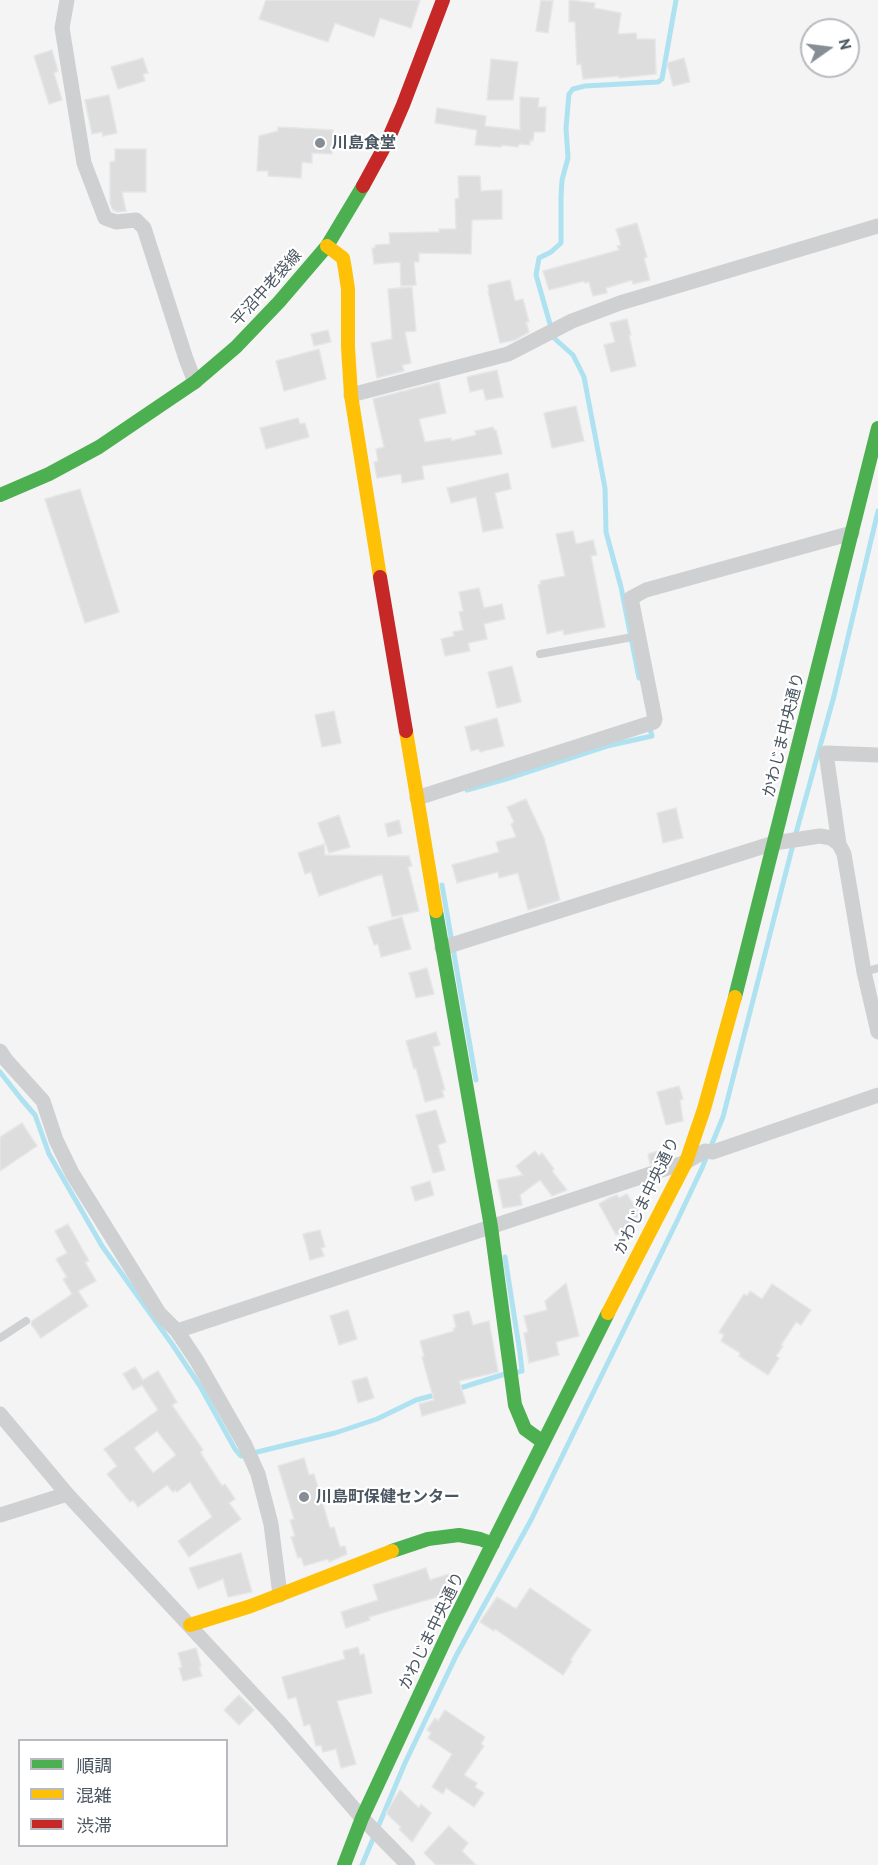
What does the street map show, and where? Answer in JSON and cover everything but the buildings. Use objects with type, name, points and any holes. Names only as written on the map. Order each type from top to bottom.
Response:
[{"type":"street","points":[[67,0],[62,28],[84,163],[105,218],[116,222],[136,220],[144,228],[195,382]]},
{"type":"street","name":"平沼中老袋線","points":[[0,495],[49,474],[99,447],[195,382],[279,302],[327,246],[387,142],[428,43],[443,0]]},
{"type":"street","points":[[351,395],[508,354],[572,321],[620,303],[878,226]]},
{"type":"street","points":[[327,246],[343,258],[345,269],[348,289],[351,395],[365,489],[442,948],[492,1227],[516,1405],[525,1429],[543,1442]]},
{"type":"street","name":"かわじま中央通り","points":[[344,1865],[362,1818],[451,1627],[686,1162],[726,1031],[878,428]]},
{"type":"street","points":[[417,798],[654,722],[631,598],[646,590],[852,533]]},
{"type":"street","points":[[878,755],[826,753],[839,844],[844,854],[871,970],[878,1032]]},
{"type":"street","points":[[442,948],[774,843],[820,836],[831,838],[839,844]]},
{"type":"street","points":[[0,1051],[43,1101],[56,1140],[72,1173],[159,1313],[177,1331],[197,1361],[245,1444],[258,1474],[271,1524],[280,1595]]},
{"type":"street","points":[[177,1331],[686,1162],[709,1151],[878,1095]]},
{"type":"street","points":[[0,1414],[67,1494],[279,1722],[362,1818],[408,1865]]},
{"type":"street","points":[[0,1515],[67,1494]]},
{"type":"street","points":[[190,1625],[280,1595],[388,1552],[428,1539],[459,1535],[493,1544]]},
{"type":"lane","points":[[540,654],[638,636]]},
{"type":"lane","points":[[0,1338],[26,1321]]},
{"type":"waterway","points":[[639,678],[621,587],[606,532],[605,488],[584,377],[573,355],[554,338],[536,275],[539,258],[551,252],[561,243],[561,197],[562,180],[568,158],[566,128],[569,94],[573,89],[585,86],[658,82],[662,79],[676,0]]},
{"type":"waterway","points":[[362,1865],[405,1763],[456,1656],[531,1520],[678,1219],[723,1117],[796,833],[834,696],[878,511]]},
{"type":"waterway","points":[[467,790],[607,746],[652,736],[649,725]]},
{"type":"waterway","points":[[442,885],[476,1080]]},
{"type":"waterway","points":[[0,1072],[35,1115],[49,1154],[102,1246],[200,1386],[241,1456],[335,1433],[377,1419],[416,1400],[439,1394]]},
{"type":"waterway","points":[[505,1257],[522,1371],[514,1373]]},
{"type":"waterway","points":[[457,1389],[505,1374]]},
{"type":"traffic: fast","points":[[0,495],[49,474],[99,447],[195,382],[236,347],[279,302],[327,246],[363,186]]},
{"type":"traffic: fast","points":[[735,997],[878,428]]},
{"type":"traffic: fast","points":[[436,911],[491,1227],[515,1405],[525,1429],[543,1442]]},
{"type":"traffic: fast","points":[[344,1865],[362,1818],[451,1627],[608,1313]]},
{"type":"traffic: fast","points":[[392,1551],[428,1539],[459,1535],[493,1544]]},
{"type":"traffic: slow","points":[[327,246],[343,258],[345,269],[348,289],[351,395],[380,577]]},
{"type":"traffic: slow","points":[[406,731],[436,911]]},
{"type":"traffic: slow","points":[[608,1313],[686,1162],[704,1109],[735,997]]},
{"type":"traffic: slow","points":[[190,1625],[251,1606],[392,1551]]},
{"type":"traffic: jam","points":[[363,186],[387,142],[403,105],[443,0]]},
{"type":"traffic: jam","points":[[380,577],[406,731]]},
{"type":"place","name":"川島食堂","points":[[320,143]]},
{"type":"place","name":"川島町保健センター","points":[[304,1497]]}]
